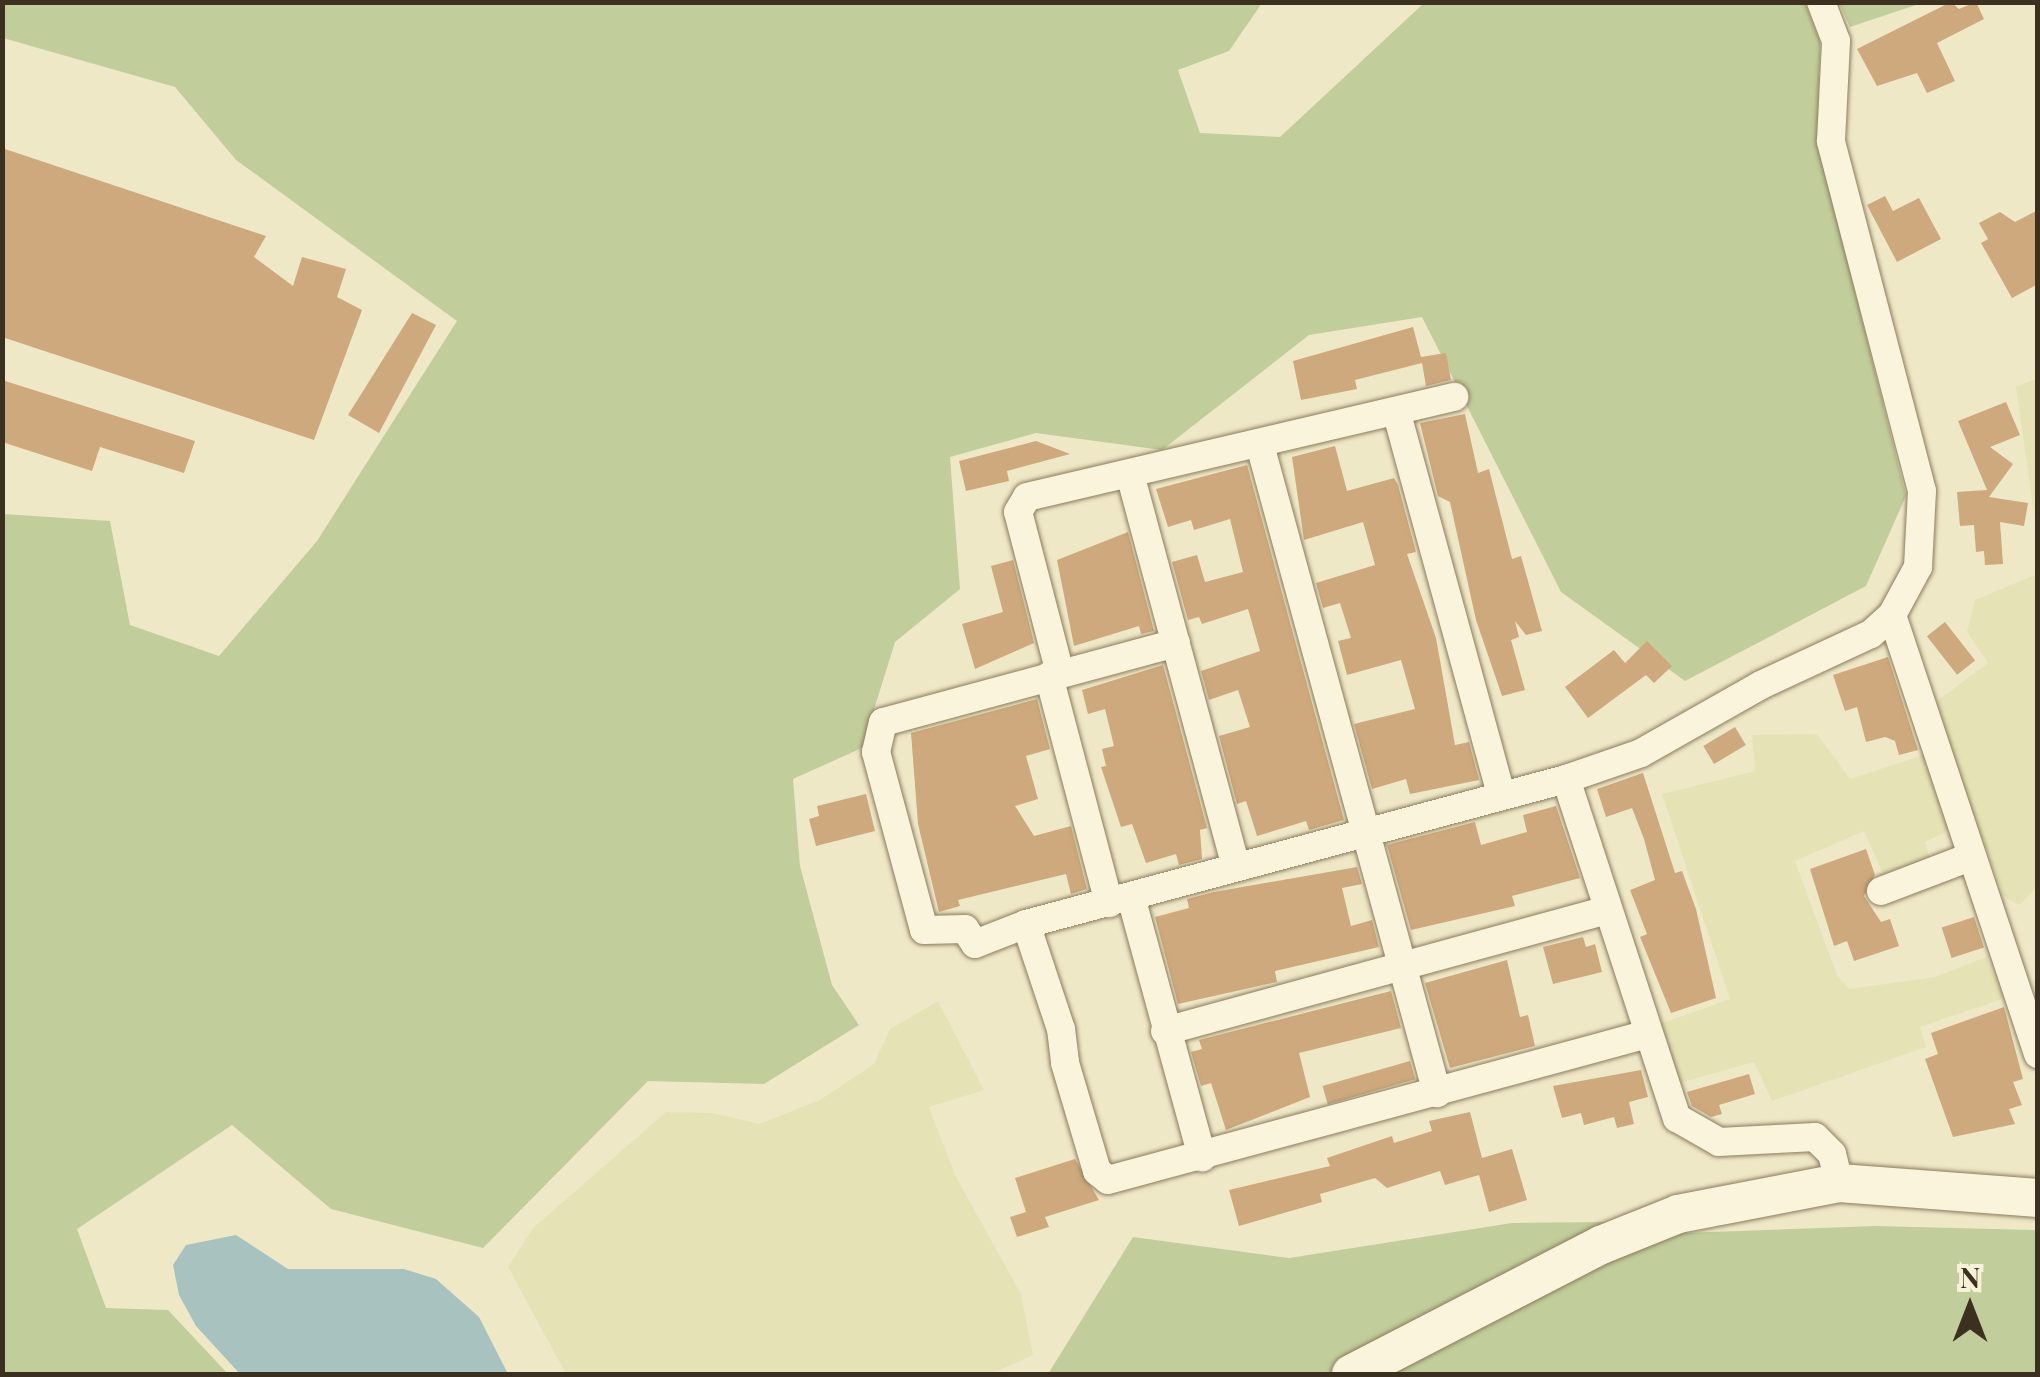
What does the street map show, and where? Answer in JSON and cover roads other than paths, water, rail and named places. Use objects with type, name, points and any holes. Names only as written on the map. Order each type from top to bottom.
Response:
[{"type":"street","points":[[1176,643],[883,722],[876,752],[924,930],[965,930],[975,944],[1026,924],[1566,779],[1641,753],[1761,685],[1871,634],[1892,615],[1918,567],[1922,490],[1831,141],[1836,40],[1820,2]]},
{"type":"street","points":[[1202,1157],[1054,675],[1018,512],[1026,498],[1397,414],[1454,397]]},
{"type":"street","points":[[1397,414],[1502,794]]},
{"type":"street","points":[[1260,444],[1438,1093]]},
{"type":"street","points":[[1130,474],[1236,866]]},
{"type":"street","points":[[1892,615],[2038,1054]]},
{"type":"street","points":[[1566,779],[1677,1118],[1692,1132],[1719,1142],[1815,1137],[1832,1154],[1840,1183]]},
{"type":"street","points":[[1881,891],[1970,857]]},
{"type":"street","points":[[1166,1031],[1606,910]]},
{"type":"street","points":[[1026,924],[1062,1030],[1064,1063],[1097,1171],[1108,1180],[1124,1180],[1648,1034]]},
{"type":"street","points":[[1351,1374],[1601,1245],[1678,1214],[1840,1183],[2038,1198]]},
{"type":"water","points":[[236,1235],[288,1269],[404,1269],[436,1279],[479,1317],[508,1374],[240,1374],[196,1326],[179,1295],[173,1265],[186,1245]]}]
